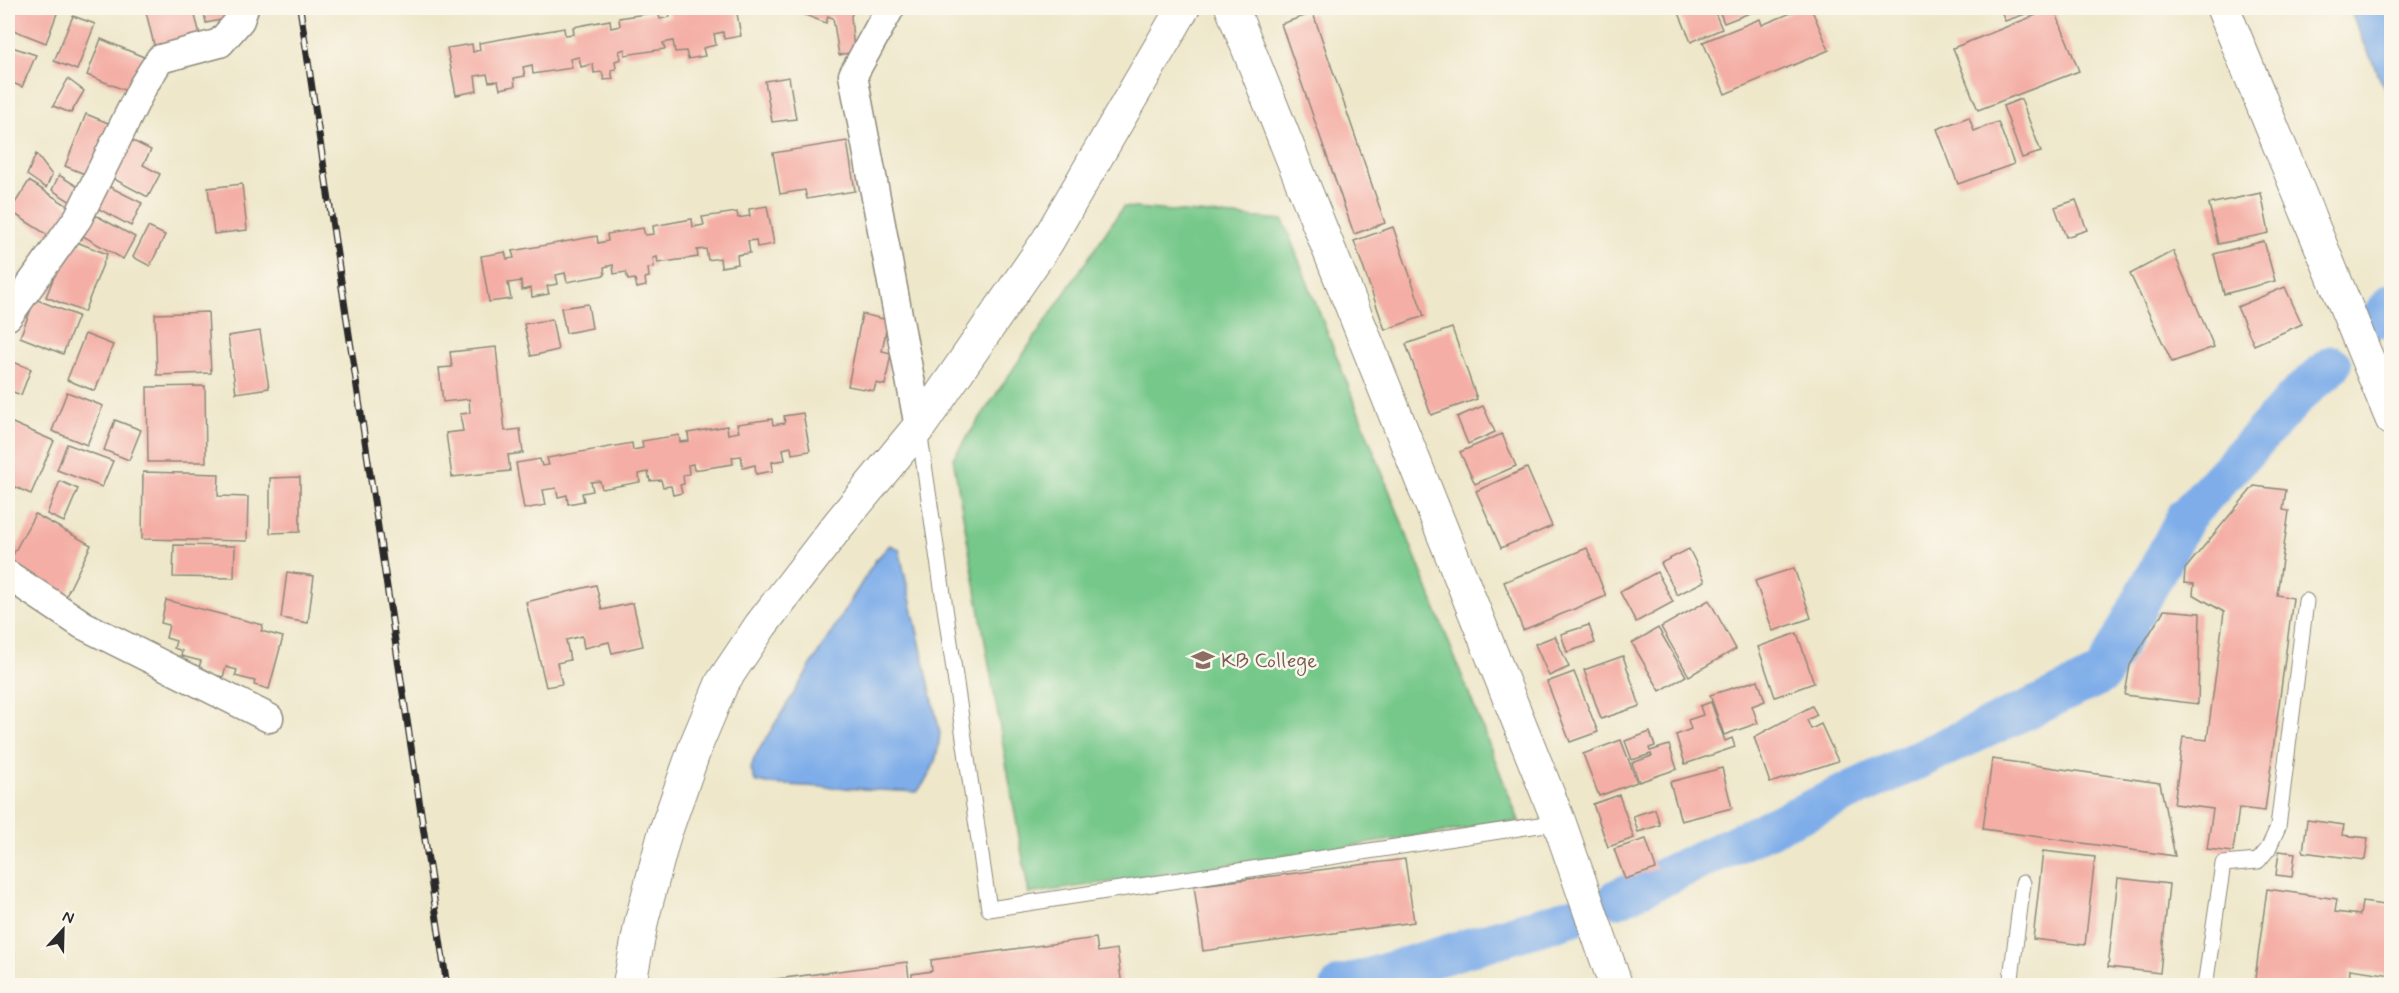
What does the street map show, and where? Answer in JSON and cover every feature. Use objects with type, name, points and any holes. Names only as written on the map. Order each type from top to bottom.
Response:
[{"type":"street","points":[[8,315],[78,218],[142,86],[160,59],[220,43],[240,20],[244,8]]},
{"type":"street","points":[[890,8],[854,75],[919,426]]},
{"type":"street","points":[[629,986],[642,919],[664,837],[696,745],[722,683],[760,625],[838,524],[919,426],[1047,242],[1183,8]]},
{"type":"street","points":[[1232,8],[1558,822],[1616,986]]},
{"type":"street","points":[[2223,8],[2391,419]]},
{"type":"street","points":[[8,575],[83,625],[269,718]]},
{"type":"lane","points":[[919,426],[990,909],[1558,822]]},
{"type":"lane","points":[[2205,986],[2223,864],[2258,861],[2268,849],[2278,827],[2306,602]]},
{"type":"lane","points":[[2010,986],[2024,883]]},
{"type":"green space","points":[[1123,207],[1283,220],[1519,821],[1029,894],[953,458]]},
{"type":"water","points":[[2349,8],[2391,8],[2391,104]]},
{"type":"water","points":[[890,545],[899,549],[940,733],[936,757],[927,778],[917,792],[767,784],[755,781],[751,769],[754,758],[875,561]]},
{"type":"building","points":[[8,8],[59,8],[46,43],[8,28]]},
{"type":"building","points":[[145,8],[193,8],[201,38],[155,49]]},
{"type":"building","points":[[203,8],[233,8],[235,17],[206,23]]},
{"type":"building","points":[[704,8],[705,11],[716,8],[736,8],[741,36],[724,39],[723,32],[714,34],[716,45],[703,48],[705,56],[688,59],[686,51],[675,52],[673,41],[663,43],[665,49],[625,55],[625,49],[619,51],[621,59],[615,61],[616,69],[611,70],[613,79],[604,80],[602,72],[594,73],[593,64],[581,67],[579,57],[570,59],[572,68],[533,74],[532,65],[523,67],[525,76],[514,78],[515,86],[500,89],[498,81],[489,82],[487,74],[475,76],[477,91],[456,95],[447,48],[472,44],[473,52],[480,50],[479,43],[564,28],[565,35],[574,34],[573,27],[610,20],[611,28],[620,26],[619,18],[658,12],[660,19],[670,17],[669,10]]},
{"type":"building","points":[[787,8],[855,8],[851,16],[854,52],[839,55],[833,18],[828,16],[826,23]]},
{"type":"building","points":[[1677,8],[1713,8],[1722,29],[1691,42]]},
{"type":"building","points":[[1718,8],[1763,8],[1724,23]]},
{"type":"building","points":[[1803,8],[1811,8],[1829,50],[1725,94],[1703,42],[1760,19],[1762,25]]},
{"type":"building","points":[[2000,8],[2043,8],[2005,21]]},
{"type":"building","points":[[2054,8],[2079,71],[1978,110],[1953,48]]},
{"type":"building","points":[[1313,13],[1385,223],[1354,234],[1281,24]]},
{"type":"building","points":[[73,16],[95,24],[77,70],[54,61]]},
{"type":"building","points":[[101,39],[146,58],[132,93],[87,75]]},
{"type":"building","points":[[9,46],[36,55],[22,87],[8,81]]},
{"type":"building","points":[[789,77],[796,119],[772,122],[765,81]]},
{"type":"building","points":[[68,79],[84,91],[71,113],[53,106]]},
{"type":"building","points":[[2021,99],[2041,152],[2022,158],[2003,106]]},
{"type":"building","points":[[86,114],[113,125],[92,177],[65,166]]},
{"type":"building","points":[[1969,117],[1974,131],[1998,122],[2014,164],[1958,184],[1937,129]]},
{"type":"building","points":[[131,140],[151,150],[143,165],[160,174],[148,197],[112,178]]},
{"type":"building","points":[[847,141],[855,191],[807,199],[805,190],[780,194],[773,153]]},
{"type":"building","points":[[36,154],[52,175],[46,188],[27,175]]},
{"type":"building","points":[[59,175],[83,190],[74,204],[52,190]]},
{"type":"building","points":[[29,181],[71,208],[52,238],[10,211]]},
{"type":"building","points":[[242,184],[247,230],[214,234],[208,188]]},
{"type":"building","points":[[106,185],[142,203],[131,226],[95,207]]},
{"type":"building","points":[[2261,193],[2269,233],[2218,244],[2209,204]]},
{"type":"building","points":[[2076,200],[2087,230],[2066,237],[2055,207]]},
{"type":"building","points":[[767,206],[774,244],[757,247],[756,240],[748,241],[750,253],[737,255],[738,264],[721,267],[720,258],[708,260],[706,249],[697,250],[698,257],[658,263],[657,257],[653,258],[654,267],[648,268],[649,277],[645,278],[646,286],[637,288],[635,279],[628,280],[626,272],[614,274],[613,265],[604,267],[605,275],[567,282],[565,273],[556,275],[558,284],[547,286],[549,294],[532,297],[531,288],[522,290],[521,281],[508,283],[511,299],[489,302],[481,256],[505,252],[507,259],[514,258],[512,251],[597,236],[598,243],[608,241],[607,234],[643,228],[645,235],[654,234],[653,226],[692,219],[693,227],[704,225],[702,217],[737,212],[738,218],[750,216],[749,209]]},
{"type":"building","points":[[88,211],[135,237],[123,259],[76,232]]},
{"type":"building","points":[[148,227],[165,235],[150,266],[133,257]]},
{"type":"building","points":[[1393,227],[1424,316],[1385,330],[1354,241]]},
{"type":"building","points":[[69,239],[107,254],[84,312],[46,297]]},
{"type":"building","points":[[2264,241],[2275,281],[2224,294],[2214,254]]},
{"type":"building","points":[[2173,251],[2214,347],[2172,362],[2130,274]]},
{"type":"building","points":[[2285,287],[2302,324],[2254,345],[2237,307]]},
{"type":"building","points":[[35,299],[78,316],[63,354],[20,337]]},
{"type":"building","points":[[588,304],[592,328],[566,333],[561,308]]},
{"type":"building","points":[[208,312],[211,373],[157,375],[155,314]]},
{"type":"building","points":[[862,314],[888,320],[882,351],[891,353],[885,385],[876,383],[874,391],[848,386]]},
{"type":"building","points":[[552,319],[558,350],[531,356],[524,324]]},
{"type":"building","points":[[1452,328],[1477,399],[1431,415],[1406,344]]},
{"type":"building","points":[[260,331],[269,388],[236,393],[228,336]]},
{"type":"building","points":[[85,334],[113,345],[95,391],[67,380]]},
{"type":"building","points":[[496,347],[505,431],[520,429],[523,453],[508,455],[510,471],[452,477],[446,433],[463,431],[460,414],[470,413],[469,399],[443,402],[439,368],[452,367],[450,352]]},
{"type":"building","points":[[8,360],[31,369],[21,395],[8,390]]},
{"type":"building","points":[[205,386],[206,462],[148,462],[147,387]]},
{"type":"building","points":[[67,392],[103,406],[87,445],[52,431]]},
{"type":"building","points":[[1483,406],[1495,432],[1468,444],[1457,417]]},
{"type":"building","points":[[803,413],[810,451],[792,454],[791,447],[783,449],[785,460],[772,462],[773,471],[756,474],[755,465],[743,468],[741,456],[732,457],[733,464],[694,470],[693,464],[688,465],[689,474],[683,475],[684,484],[680,485],[682,493],[673,495],[671,486],[663,487],[661,480],[650,481],[648,472],[639,474],[640,482],[602,489],[600,481],[591,482],[593,491],[582,493],[584,501],[568,504],[567,495],[558,497],[556,488],[543,490],[546,505],[524,509],[516,463],[540,459],[542,466],[549,465],[547,458],[632,443],[633,450],[643,448],[642,441],[679,435],[680,442],[689,441],[688,433],[727,426],[728,434],[739,432],[737,424],[772,419],[773,425],[785,423],[784,416]]},
{"type":"building","points":[[115,420],[141,430],[129,460],[104,450]]},
{"type":"building","points":[[8,421],[54,441],[31,494],[8,484]]},
{"type":"building","points":[[1502,434],[1516,466],[1475,484],[1460,452]]},
{"type":"building","points":[[67,444],[113,461],[102,487],[57,470]]},
{"type":"building","points":[[1527,468],[1552,526],[1501,548],[1476,491]]},
{"type":"building","points":[[143,472],[219,474],[218,496],[248,497],[247,541],[142,539]]},
{"type":"building","points":[[300,477],[300,532],[270,533],[270,478]]},
{"type":"building","points":[[60,481],[78,489],[64,522],[47,514]]},
{"type":"building","points":[[2254,486],[2286,490],[2283,510],[2289,511],[2277,595],[2293,598],[2265,811],[2239,808],[2233,852],[2207,849],[2213,809],[2174,804],[2183,737],[2207,740],[2224,612],[2193,594],[2194,584],[2184,583],[2185,569]]},
{"type":"building","points":[[35,514],[91,545],[63,602],[8,564]]},
{"type":"building","points":[[174,545],[235,546],[234,578],[173,577]]},
{"type":"building","points":[[1587,548],[1606,596],[1523,630],[1504,582]]},
{"type":"building","points":[[1689,549],[1705,581],[1677,595],[1661,563]]},
{"type":"building","points":[[1794,568],[1811,618],[1773,631],[1755,581]]},
{"type":"building","points":[[287,572],[314,576],[308,623],[281,618]]},
{"type":"building","points":[[1657,572],[1673,602],[1636,622],[1620,592]]},
{"type":"building","points":[[596,585],[602,610],[633,603],[643,646],[612,653],[609,642],[584,648],[582,636],[566,640],[570,660],[557,663],[562,684],[546,687],[526,602]]},
{"type":"building","points":[[166,600],[263,625],[261,631],[283,637],[269,689],[254,685],[255,681],[235,676],[237,670],[226,667],[223,677],[198,671],[201,661],[181,656],[182,651],[174,648],[176,641],[166,638],[169,625],[161,623]]},
{"type":"building","points":[[1709,600],[1736,649],[1689,676],[1661,627]]},
{"type":"building","points":[[2164,610],[2200,613],[2198,704],[2125,695],[2130,665]]},
{"type":"building","points":[[1589,625],[1595,643],[1567,652],[1561,634]]},
{"type":"building","points":[[1658,628],[1686,676],[1660,691],[1632,643]]},
{"type":"building","points":[[1797,633],[1814,683],[1775,697],[1758,647]]},
{"type":"building","points":[[1555,636],[1569,667],[1549,676],[1535,644]]},
{"type":"building","points":[[1623,656],[1640,706],[1601,719],[1584,670]]},
{"type":"building","points":[[1574,672],[1598,732],[1570,742],[1547,682]]},
{"type":"building","points":[[1758,680],[1765,701],[1752,706],[1758,723],[1724,735],[1710,695]]},
{"type":"building","points":[[1711,702],[1725,741],[1732,738],[1735,747],[1685,764],[1676,735],[1691,729],[1688,720],[1703,715],[1700,706]]},
{"type":"building","points":[[1812,706],[1817,715],[1807,720],[1811,729],[1821,724],[1838,761],[1770,783],[1754,737]]},
{"type":"building","points":[[1650,732],[1655,746],[1649,748],[1650,751],[1669,745],[1677,769],[1639,782],[1632,763],[1652,756],[1651,754],[1632,760],[1625,741]]},
{"type":"building","points":[[1621,740],[1637,782],[1599,796],[1583,754]]},
{"type":"building","points":[[1992,759],[2160,783],[2175,856],[1983,829]]},
{"type":"building","points":[[1722,768],[1732,808],[1681,821],[1670,782]]},
{"type":"building","points":[[1619,795],[1634,838],[1608,847],[1593,804]]},
{"type":"building","points":[[1655,809],[1660,825],[1638,832],[1633,816]]},
{"type":"building","points":[[2307,820],[2344,825],[2342,835],[2368,838],[2365,860],[2303,852]]},
{"type":"building","points":[[1646,839],[1656,869],[1625,879],[1614,849]]},
{"type":"building","points":[[2043,851],[2095,857],[2085,945],[2033,939]]},
{"type":"building","points":[[2279,851],[2295,853],[2292,877],[2276,875]]},
{"type":"building","points":[[1405,859],[1414,922],[1203,951],[1194,886]]},
{"type":"building","points":[[2118,878],[2169,884],[2160,973],[2108,967]]},
{"type":"building","points":[[2267,889],[2337,899],[2335,912],[2360,915],[2362,902],[2392,906],[2392,975],[2350,969],[2349,986],[2254,986]]},
{"type":"building","points":[[1096,938],[1098,952],[1117,949],[1122,986],[913,986],[912,974],[932,971],[931,960]]},
{"type":"building","points":[[907,962],[910,986],[754,986],[754,982]]},
{"type":"waterway","points":[[2379,319],[2392,303]]},
{"type":"waterway","points":[[1618,898],[2102,675],[2186,516],[2299,394],[2332,365]]},
{"type":"waterway","points":[[1340,986],[1574,916]]},
{"type":"railway","points":[[300,8],[447,986]]},
{"type":"place","name":"KB College","points":[[1203,660]]}]
